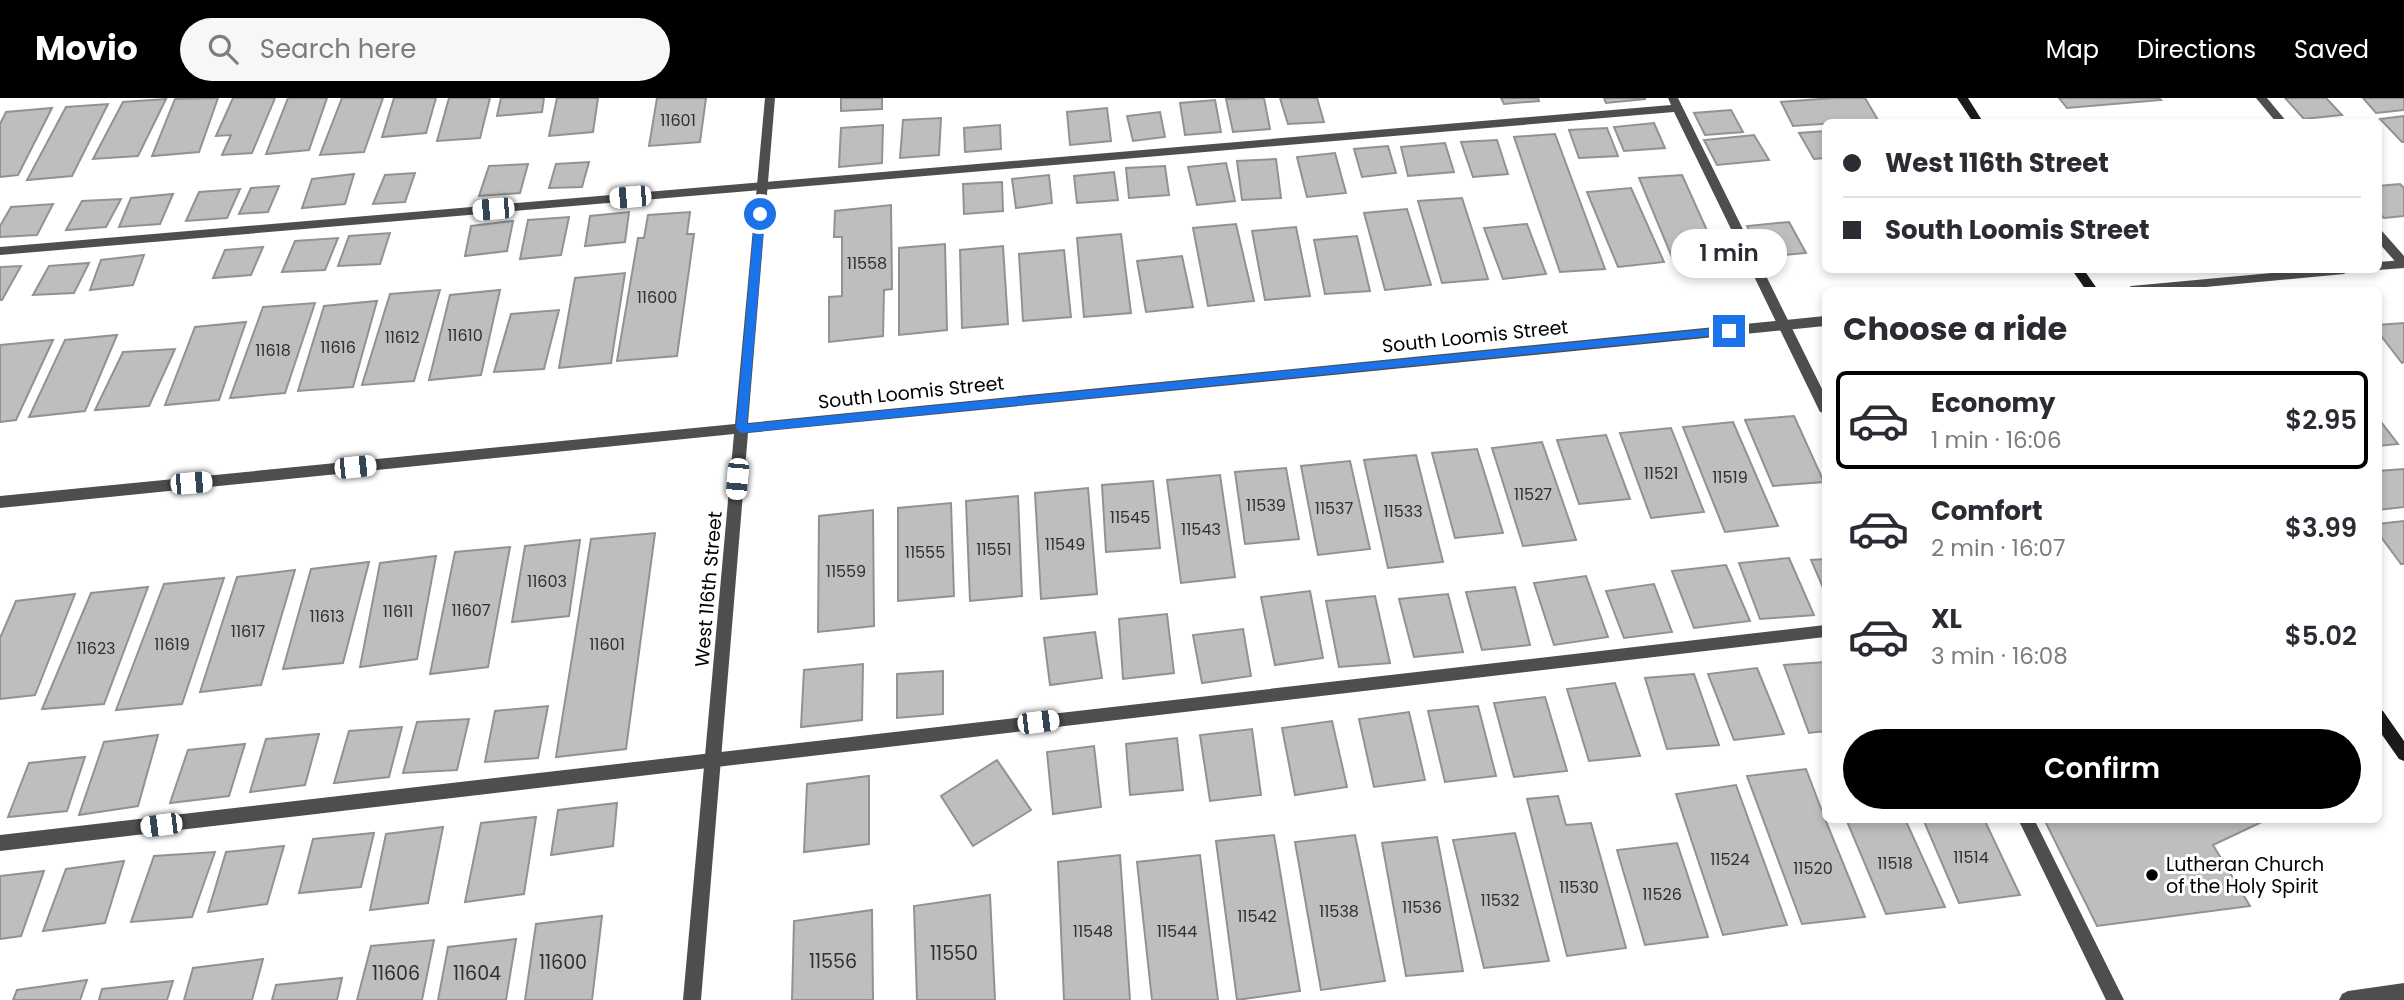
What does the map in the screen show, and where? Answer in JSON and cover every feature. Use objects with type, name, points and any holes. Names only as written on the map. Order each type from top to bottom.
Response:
[{"type":"street","name":"West 116th Street","points":[[692,1000],[770,98]]},
{"type":"street","points":[[1962,98],[1976,119]]},
{"type":"street","points":[[2261,98],[2279,119]]},
{"type":"street","points":[[0,251],[762,186],[1675,103],[1822,402]]},
{"type":"street","points":[[2382,239],[2404,264]]},
{"type":"street","points":[[2382,266],[2404,264]]},
{"type":"street","points":[[2163,287],[2312,273]]},
{"type":"street","name":"South Loomis Street","points":[[0,502],[1822,321]]},
{"type":"street","points":[[0,843],[1822,631]]},
{"type":"street","points":[[2382,722],[2404,754]]},
{"type":"street","points":[[2028,823],[2115,1000]]},
{"type":"street","points":[[2348,1000],[2404,992]]},
{"type":"building","points":[[218,98],[199,152],[152,156],[175,99]]},
{"type":"building","points":[[233,98],[275,98],[252,153],[222,155],[231,135],[216,136]]},
{"type":"building","points":[[288,98],[327,98],[309,150],[266,154]]},
{"type":"building","points":[[342,98],[383,98],[364,152],[320,155]]},
{"type":"building","points":[[394,98],[436,98],[426,133],[382,137]]},
{"type":"building","points":[[449,98],[490,98],[480,138],[437,141]]},
{"type":"building","points":[[501,98],[544,98],[542,112],[497,116]]},
{"type":"building","points":[[557,98],[598,98],[593,132],[549,136]]},
{"type":"building","points":[[657,98],[706,98],[700,142],[649,146]]},
{"type":"building","points":[[841,98],[882,98],[882,109],[841,111]]},
{"type":"building","points":[[1264,98],[1270,129],[1233,132],[1226,99]]},
{"type":"building","points":[[1280,98],[1317,98],[1324,122],[1288,124]]},
{"type":"building","points":[[1501,98],[1538,98],[1539,101],[1504,104]]},
{"type":"building","points":[[1604,98],[1645,98],[1645,99],[1606,103]]},
{"type":"building","points":[[1865,98],[1877,119],[1822,119],[1822,124],[1793,126],[1781,102]]},
{"type":"building","points":[[2059,98],[2159,98],[2161,100],[2067,108]]},
{"type":"building","points":[[2285,98],[2326,98],[2342,115],[2304,119]]},
{"type":"building","points":[[2363,98],[2404,98],[2404,110],[2376,113]]},
{"type":"building","points":[[166,99],[138,156],[93,159],[123,102]]},
{"type":"building","points":[[1215,100],[1221,132],[1185,135],[1180,103]]},
{"type":"building","points":[[108,104],[72,176],[27,180],[66,107]]},
{"type":"building","points":[[52,108],[18,175],[0,177],[0,124],[6,112]]},
{"type":"building","points":[[1107,108],[1111,141],[1070,145],[1067,112]]},
{"type":"building","points":[[1731,110],[1743,132],[1705,135],[1694,113]]},
{"type":"building","points":[[1160,112],[1165,137],[1133,141],[1127,116]]},
{"type":"building","points":[[2404,116],[2404,142],[2382,119]]},
{"type":"building","points":[[941,118],[939,155],[900,158],[903,120]]},
{"type":"building","points":[[1654,123],[1665,148],[1624,151],[1614,127]]},
{"type":"building","points":[[883,125],[882,163],[839,167],[841,128]]},
{"type":"building","points":[[1000,125],[1001,149],[965,152],[964,128]]},
{"type":"building","points":[[1607,128],[1618,156],[1579,158],[1569,130]]},
{"type":"building","points":[[1822,131],[1822,158],[1814,159],[1799,133]]},
{"type":"building","points":[[1555,134],[1605,269],[1560,272],[1514,137]]},
{"type":"building","points":[[1754,135],[1769,160],[1717,165],[1704,140]]},
{"type":"building","points":[[1497,140],[1508,174],[1473,177],[1461,142]]},
{"type":"building","points":[[1445,143],[1454,172],[1408,176],[1401,147]]},
{"type":"building","points":[[1388,146],[1396,173],[1362,177],[1354,149]]},
{"type":"building","points":[[1335,153],[1346,193],[1307,197],[1297,157]]},
{"type":"building","points":[[1276,159],[1281,198],[1242,200],[1237,161]]},
{"type":"building","points":[[589,162],[582,187],[549,188],[556,164]]},
{"type":"building","points":[[1226,163],[1235,201],[1197,205],[1188,167]]},
{"type":"building","points":[[528,164],[520,193],[479,196],[489,166]]},
{"type":"building","points":[[1165,166],[1169,195],[1129,198],[1126,168]]},
{"type":"building","points":[[1114,172],[1118,200],[1077,203],[1074,176]]},
{"type":"building","points":[[415,173],[405,202],[373,204],[385,175]]},
{"type":"building","points":[[354,174],[345,204],[302,208],[312,179]]},
{"type":"building","points":[[1049,175],[1052,203],[1016,208],[1012,179]]},
{"type":"building","points":[[1682,175],[1719,257],[1674,262],[1639,178]]},
{"type":"building","points":[[1002,182],[1003,211],[964,214],[963,184]]},
{"type":"building","points":[[2400,184],[2404,188],[2404,216],[2382,216],[2382,186]]},
{"type":"building","points":[[279,186],[268,212],[239,214],[251,188]]},
{"type":"building","points":[[1631,188],[1664,262],[1618,267],[1587,192]]},
{"type":"building","points":[[240,189],[227,218],[186,221],[199,192]]},
{"type":"building","points":[[173,194],[160,224],[119,227],[131,198]]},
{"type":"building","points":[[1462,198],[1488,279],[1442,283],[1418,201]]},
{"type":"building","points":[[121,199],[106,227],[66,230],[82,201]]},
{"type":"building","points":[[53,204],[37,235],[0,237],[0,226],[11,207]]},
{"type":"building","points":[[891,205],[892,289],[884,290],[883,336],[829,342],[829,297],[842,296],[842,237],[834,237],[835,211]]},
{"type":"building","points":[[1407,209],[1431,285],[1385,290],[1364,213]]},
{"type":"building","points":[[629,212],[625,242],[585,246],[590,216]]},
{"type":"building","points":[[690,212],[687,234],[694,234],[677,356],[617,361],[638,238],[644,238],[648,215]]},
{"type":"building","points":[[569,217],[561,255],[520,259],[528,220]]},
{"type":"building","points":[[513,221],[507,251],[465,256],[471,226]]},
{"type":"building","points":[[1789,222],[1806,253],[1763,257],[1747,226]]},
{"type":"building","points":[[1236,224],[1254,301],[1208,306],[1193,228]]},
{"type":"building","points":[[1527,224],[1546,274],[1503,279],[1484,228]]},
{"type":"building","points":[[1296,227],[1310,296],[1265,300],[1252,231]]},
{"type":"building","points":[[390,233],[380,264],[338,266],[349,236]]},
{"type":"building","points":[[1121,234],[1131,313],[1084,317],[1077,238]]},
{"type":"building","points":[[1357,236],[1370,291],[1325,294],[1314,240]]},
{"type":"building","points":[[338,238],[325,270],[282,272],[295,241]]},
{"type":"building","points":[[945,244],[947,330],[899,335],[899,248]]},
{"type":"building","points":[[1003,246],[1008,324],[962,328],[960,250]]},
{"type":"building","points":[[263,247],[251,275],[213,278],[225,250]]},
{"type":"building","points":[[1064,250],[1071,317],[1023,321],[1019,254]]},
{"type":"building","points":[[144,255],[133,285],[90,290],[101,260]]},
{"type":"building","points":[[1182,256],[1193,307],[1146,312],[1137,261]]},
{"type":"building","points":[[89,263],[74,293],[33,295],[49,266]]},
{"type":"building","points":[[21,266],[2,300],[0,300],[0,267]]},
{"type":"building","points":[[625,273],[611,363],[559,368],[575,278]]},
{"type":"building","points":[[440,290],[414,381],[362,385],[390,294]]},
{"type":"building","points":[[500,290],[481,375],[429,380],[450,295]]},
{"type":"building","points":[[377,301],[353,387],[298,391],[324,306]]},
{"type":"building","points":[[315,303],[285,393],[230,398],[263,307]]},
{"type":"building","points":[[559,310],[544,369],[494,372],[511,314]]},
{"type":"building","points":[[246,322],[219,400],[165,405],[195,327]]},
{"type":"building","points":[[2404,323],[2404,362],[2402,363],[2382,337],[2382,325]]},
{"type":"building","points":[[117,335],[85,411],[29,417],[65,340]]},
{"type":"building","points":[[53,340],[16,420],[0,422],[0,345]]},
{"type":"building","points":[[175,349],[149,406],[95,410],[123,352]]},
{"type":"building","points":[[1794,416],[1822,482],[1773,486],[1745,420]]},
{"type":"building","points":[[1733,422],[1778,526],[1725,532],[1683,427]]},
{"type":"building","points":[[2382,423],[2398,444],[2382,446]]},
{"type":"building","points":[[1671,428],[1704,512],[1651,518],[1620,433]]},
{"type":"building","points":[[1606,435],[1630,499],[1579,504],[1557,440]]},
{"type":"building","points":[[1542,442],[1576,540],[1523,546],[1492,448]]},
{"type":"building","points":[[1477,449],[1503,533],[1455,538],[1432,453]]},
{"type":"building","points":[[1416,455],[1443,562],[1388,568],[1364,460]]},
{"type":"building","points":[[1350,461],[1370,549],[1318,555],[1301,466]]},
{"type":"building","points":[[1286,468],[1299,539],[1245,544],[1235,472]]},
{"type":"building","points":[[2404,469],[2404,507],[2382,510],[2382,471]]},
{"type":"building","points":[[1220,475],[1235,577],[1181,583],[1167,480]]},
{"type":"building","points":[[1153,481],[1160,548],[1106,552],[1102,485]]},
{"type":"building","points":[[1088,488],[1097,594],[1041,599],[1035,493]]},
{"type":"building","points":[[1018,496],[1022,596],[970,601],[966,501]]},
{"type":"building","points":[[951,503],[954,596],[898,601],[898,508]]},
{"type":"building","points":[[873,510],[874,626],[818,632],[819,516]]},
{"type":"building","points":[[2404,521],[2404,564],[2401,564],[2382,538],[2382,524]]},
{"type":"building","points":[[655,533],[626,749],[556,757],[591,539]]},
{"type":"building","points":[[580,540],[569,616],[512,622],[525,546]]},
{"type":"building","points":[[510,547],[488,667],[430,674],[455,552]]},
{"type":"building","points":[[436,556],[417,659],[360,667],[380,563]]},
{"type":"building","points":[[1789,558],[1814,615],[1760,619],[1739,563]]},
{"type":"building","points":[[1822,559],[1822,585],[1811,560]]},
{"type":"building","points":[[369,562],[343,663],[283,669],[311,569]]},
{"type":"building","points":[[1726,565],[1750,621],[1694,628],[1672,571]]},
{"type":"building","points":[[295,570],[261,685],[200,692],[237,577]]},
{"type":"building","points":[[1586,576],[1608,637],[1554,645],[1534,583]]},
{"type":"building","points":[[224,578],[182,704],[116,710],[164,584]]},
{"type":"building","points":[[1654,584],[1672,632],[1624,638],[1606,591]]},
{"type":"building","points":[[148,587],[104,704],[42,709],[91,593]]},
{"type":"building","points":[[1515,587],[1530,645],[1482,650],[1466,592]]},
{"type":"building","points":[[1310,591],[1323,658],[1275,665],[1261,597]]},
{"type":"building","points":[[75,594],[35,695],[0,699],[0,638],[16,601]]},
{"type":"building","points":[[1448,594],[1463,652],[1414,657],[1399,599]]},
{"type":"building","points":[[1375,596],[1390,663],[1339,667],[1326,601]]},
{"type":"building","points":[[1167,614],[1174,673],[1123,679],[1119,619]]},
{"type":"building","points":[[1243,629],[1251,676],[1202,683],[1193,635]]},
{"type":"building","points":[[1095,632],[1102,678],[1050,685],[1044,638]]},
{"type":"building","points":[[1822,662],[1822,731],[1809,733],[1784,665]]},
{"type":"building","points":[[863,664],[862,720],[801,727],[804,670]]},
{"type":"building","points":[[1757,668],[1784,734],[1734,740],[1708,674]]},
{"type":"building","points":[[943,671],[943,714],[897,718],[897,674]]},
{"type":"building","points":[[1694,674],[1719,745],[1667,749],[1645,678]]},
{"type":"building","points":[[1615,683],[1640,756],[1589,761],[1567,689]]},
{"type":"building","points":[[1545,697],[1567,771],[1514,777],[1494,703]]},
{"type":"building","points":[[548,706],[538,758],[485,762],[495,711]]},
{"type":"building","points":[[1478,706],[1496,776],[1445,782],[1428,711]]},
{"type":"building","points":[[1409,712],[1425,780],[1374,787],[1359,719]]},
{"type":"building","points":[[469,719],[457,770],[403,773],[417,722]]},
{"type":"building","points":[[1332,721],[1347,787],[1295,795],[1282,728]]},
{"type":"building","points":[[402,727],[389,777],[334,783],[349,731]]},
{"type":"building","points":[[1252,729],[1261,795],[1210,801],[1200,735]]},
{"type":"building","points":[[319,734],[305,785],[250,792],[266,739]]},
{"type":"building","points":[[158,735],[138,806],[79,815],[104,742]]},
{"type":"building","points":[[1177,738],[1183,790],[1130,795],[1126,744]]},
{"type":"building","points":[[245,744],[229,796],[170,803],[188,750]]},
{"type":"building","points":[[1094,746],[1101,807],[1053,814],[1047,752]]},
{"type":"building","points":[[85,757],[67,811],[8,817],[29,763]]},
{"type":"building","points":[[997,760],[1031,810],[973,846],[941,796]]},
{"type":"building","points":[[1806,769],[1822,811],[1822,823],[1827,823],[1865,917],[1802,924],[1747,776]]},
{"type":"building","points":[[869,776],[869,844],[804,852],[807,784]]},
{"type":"building","points":[[1736,785],[1787,925],[1723,935],[1676,794]]},
{"type":"building","points":[[1558,796],[1566,825],[1591,823],[1626,948],[1567,956],[1527,799]]},
{"type":"building","points":[[617,803],[613,846],[551,855],[558,810]]},
{"type":"building","points":[[536,817],[524,894],[465,902],[481,823]]},
{"type":"building","points":[[1848,823],[1907,823],[1945,907],[1886,914]]},
{"type":"building","points":[[1925,823],[1986,823],[2020,895],[1959,903]]},
{"type":"building","name":"Lutheran Church of the Holy Spirit","points":[[2046,823],[2260,823],[2213,845],[2250,906],[2097,926]]},
{"type":"building","points":[[443,827],[428,903],[370,910],[386,834]]},
{"type":"building","points":[[374,833],[361,887],[299,893],[313,839]]},
{"type":"building","points":[[1515,833],[1549,961],[1484,968],[1453,840]]},
{"type":"building","points":[[1274,835],[1300,991],[1237,1000],[1216,841]]},
{"type":"building","points":[[1355,835],[1385,981],[1321,990],[1295,842]]},
{"type":"building","points":[[1437,837],[1463,971],[1406,976],[1382,843]]},
{"type":"building","points":[[1677,843],[1708,937],[1645,945],[1617,850]]},
{"type":"building","points":[[284,846],[267,904],[208,912],[226,852]]},
{"type":"building","points":[[215,852],[192,917],[131,922],[154,856]]},
{"type":"building","points":[[1120,855],[1130,1000],[1064,1000],[1058,862]]},
{"type":"building","points":[[1200,855],[1218,1000],[1152,1000],[1137,862]]},
{"type":"building","points":[[124,861],[105,923],[43,931],[66,869]]},
{"type":"building","points":[[44,871],[21,936],[0,939],[0,876]]},
{"type":"building","points":[[990,895],[995,1000],[917,1000],[914,906]]},
{"type":"building","points":[[872,910],[873,1000],[792,1000],[794,921]]},
{"type":"building","points":[[602,916],[592,1000],[525,1000],[536,924]]},
{"type":"building","points":[[516,939],[506,1000],[438,1000],[448,947]]},
{"type":"building","points":[[434,940],[422,1000],[357,1000],[371,946]]},
{"type":"building","points":[[263,959],[252,1000],[184,1000],[193,968]]},
{"type":"building","points":[[342,978],[337,1000],[272,1000],[276,985]]},
{"type":"building","points":[[87,980],[80,1000],[13,1000],[17,990]]},
{"type":"building","points":[[173,981],[167,1000],[99,1000],[102,989]]},
{"type":"place","name":"Lutheran Church of the Holy Spirit","points":[[2152,875]]},
{"type":"route","points":[[760,214],[741,428],[1729,331]]}]
